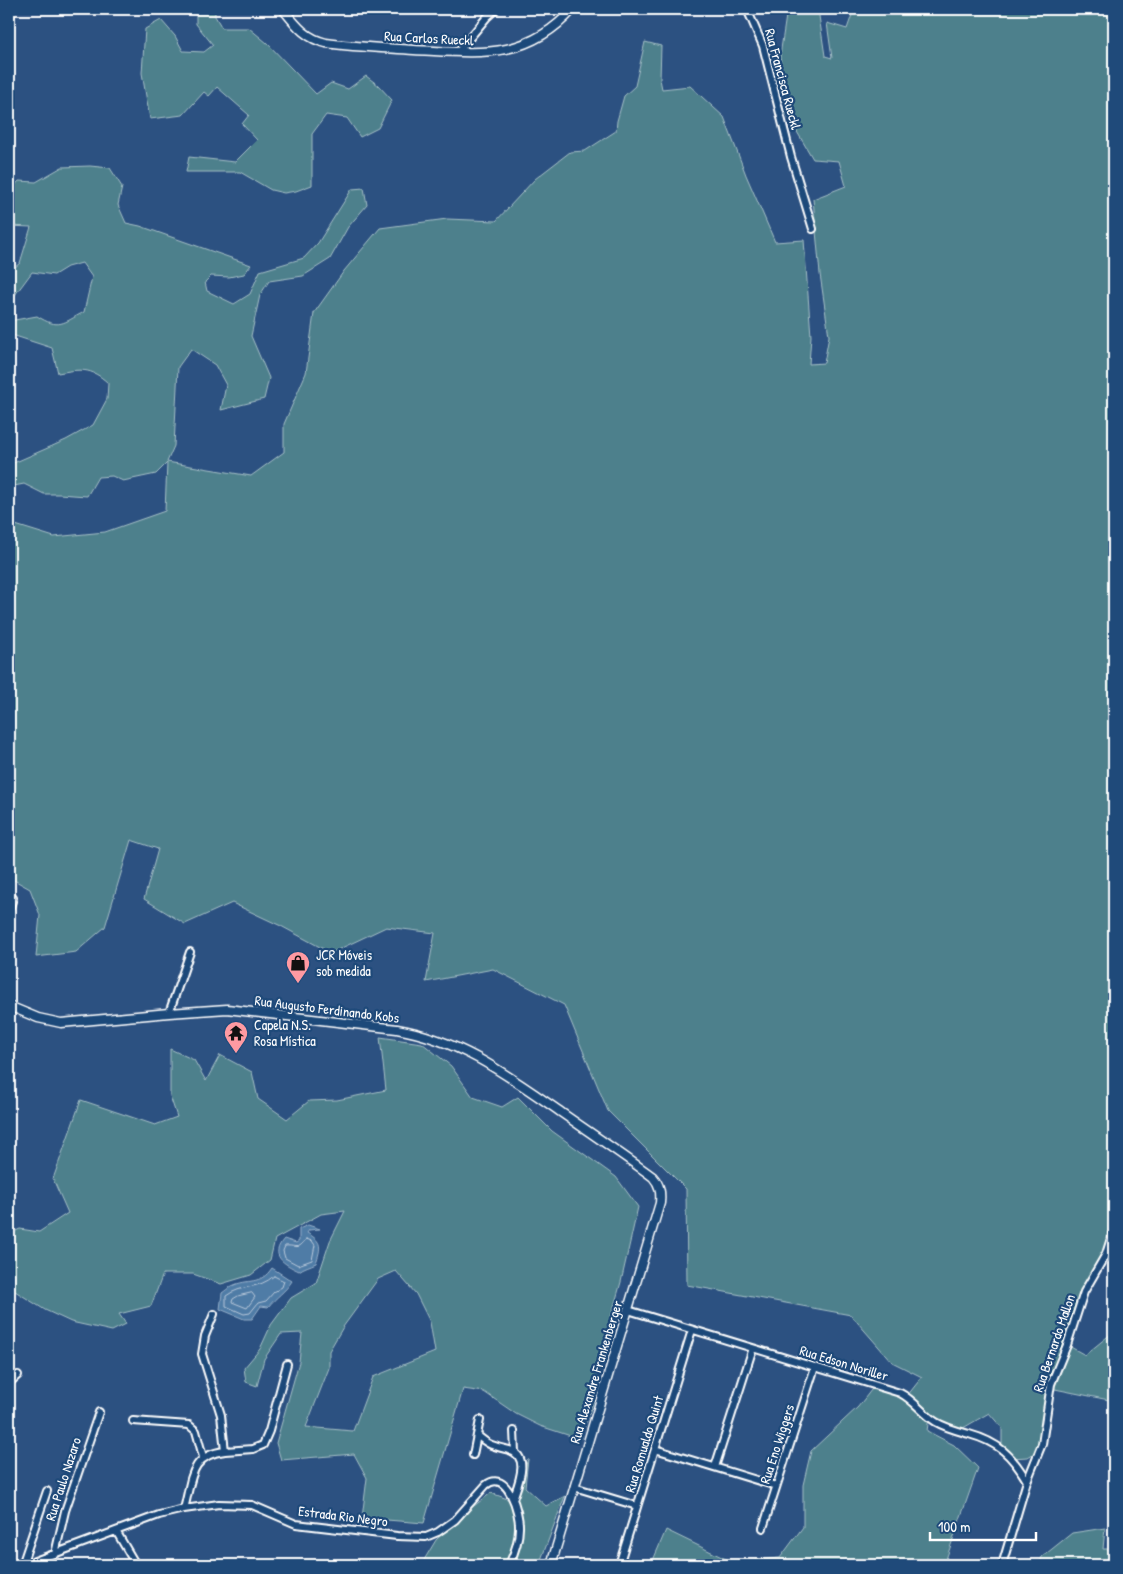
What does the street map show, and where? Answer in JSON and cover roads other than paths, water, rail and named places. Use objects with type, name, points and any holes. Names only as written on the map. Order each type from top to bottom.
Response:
[{"type":"street","name":"Rua Carlos Rueckl","points":[[284,9],[301,32],[326,43],[458,52],[487,52],[528,43],[555,28],[573,9]]},
{"type":"street","points":[[458,52],[478,27],[496,9]]},
{"type":"street","name":"Rua Francisca Rueckl","points":[[747,9],[763,46],[791,158],[813,229]]},
{"type":"street","points":[[9,910],[13,898]]},
{"type":"street","points":[[168,1013],[190,952]]},
{"type":"street","name":"Rua Augusto Ferdinando Kobs","points":[[9,1006],[38,1018],[61,1023],[216,1009],[238,1010],[422,1034],[446,1042],[475,1056],[544,1100],[652,1176],[659,1186]]},
{"type":"street","name":"Rua Alexandre Frankenberger","points":[[551,1565],[660,1203],[659,1186]]},
{"type":"street","name":"Rua Bernardo Mallon","points":[[1002,1565],[1027,1481],[1042,1444],[1051,1384],[1067,1345],[1084,1292],[1108,1249],[1113,1232],[1114,1219]]},
{"type":"street","name":"Rua Edson Noriller","points":[[628,1310],[900,1393],[907,1396],[944,1427],[992,1442],[1002,1448],[1020,1469],[1027,1481]]},
{"type":"street","points":[[214,1314],[205,1336],[202,1354],[220,1415],[225,1451]]},
{"type":"street","name":"Rua Romualdo Quint","points":[[619,1565],[692,1330]]},
{"type":"street","points":[[715,1467],[753,1348]]},
{"type":"street","points":[[184,1509],[194,1470],[199,1460],[211,1453],[253,1449],[263,1445],[269,1431],[287,1364]]},
{"type":"street","name":"Rua Eno Wiggers","points":[[763,1528],[814,1367]]},
{"type":"street","points":[[9,1383],[18,1375]]},
{"type":"street","name":"Rua Paulo Nazaro","points":[[55,1554],[65,1511],[99,1412]]},
{"type":"street","points":[[473,1455],[480,1420]]},
{"type":"street","points":[[133,1421],[190,1425],[196,1431],[203,1457]]},
{"type":"street","points":[[513,1500],[521,1472],[521,1461],[515,1452],[514,1431]]},
{"type":"street","points":[[477,1435],[488,1445],[515,1452]]},
{"type":"street","points":[[655,1449],[776,1486]]},
{"type":"street","name":"Estrada Rio Negro","points":[[23,1565],[159,1515],[219,1504],[244,1504],[261,1508],[296,1524],[420,1537],[438,1532],[447,1526],[466,1509],[490,1482],[502,1484],[511,1494],[520,1526],[516,1548],[509,1565]]},
{"type":"street","points":[[574,1487],[637,1506]]},
{"type":"street","points":[[23,1565],[48,1491]]},
{"type":"street","points":[[116,1531],[136,1565]]},
{"type":"water","points":[[308,1225],[320,1229],[309,1230],[307,1233],[316,1239],[320,1249],[316,1263],[299,1271],[280,1259],[278,1250],[284,1239],[296,1243],[299,1241],[299,1229]]},
{"type":"water","points":[[272,1268],[292,1281],[268,1307],[261,1306],[252,1319],[244,1319],[220,1309],[222,1293],[238,1284],[263,1277]]},
{"type":"place","name":"JCR Móveis sob medida","points":[[298,984]]},
{"type":"place","name":"Capela N.S. Rosa Mística","points":[[236,1054]]}]
